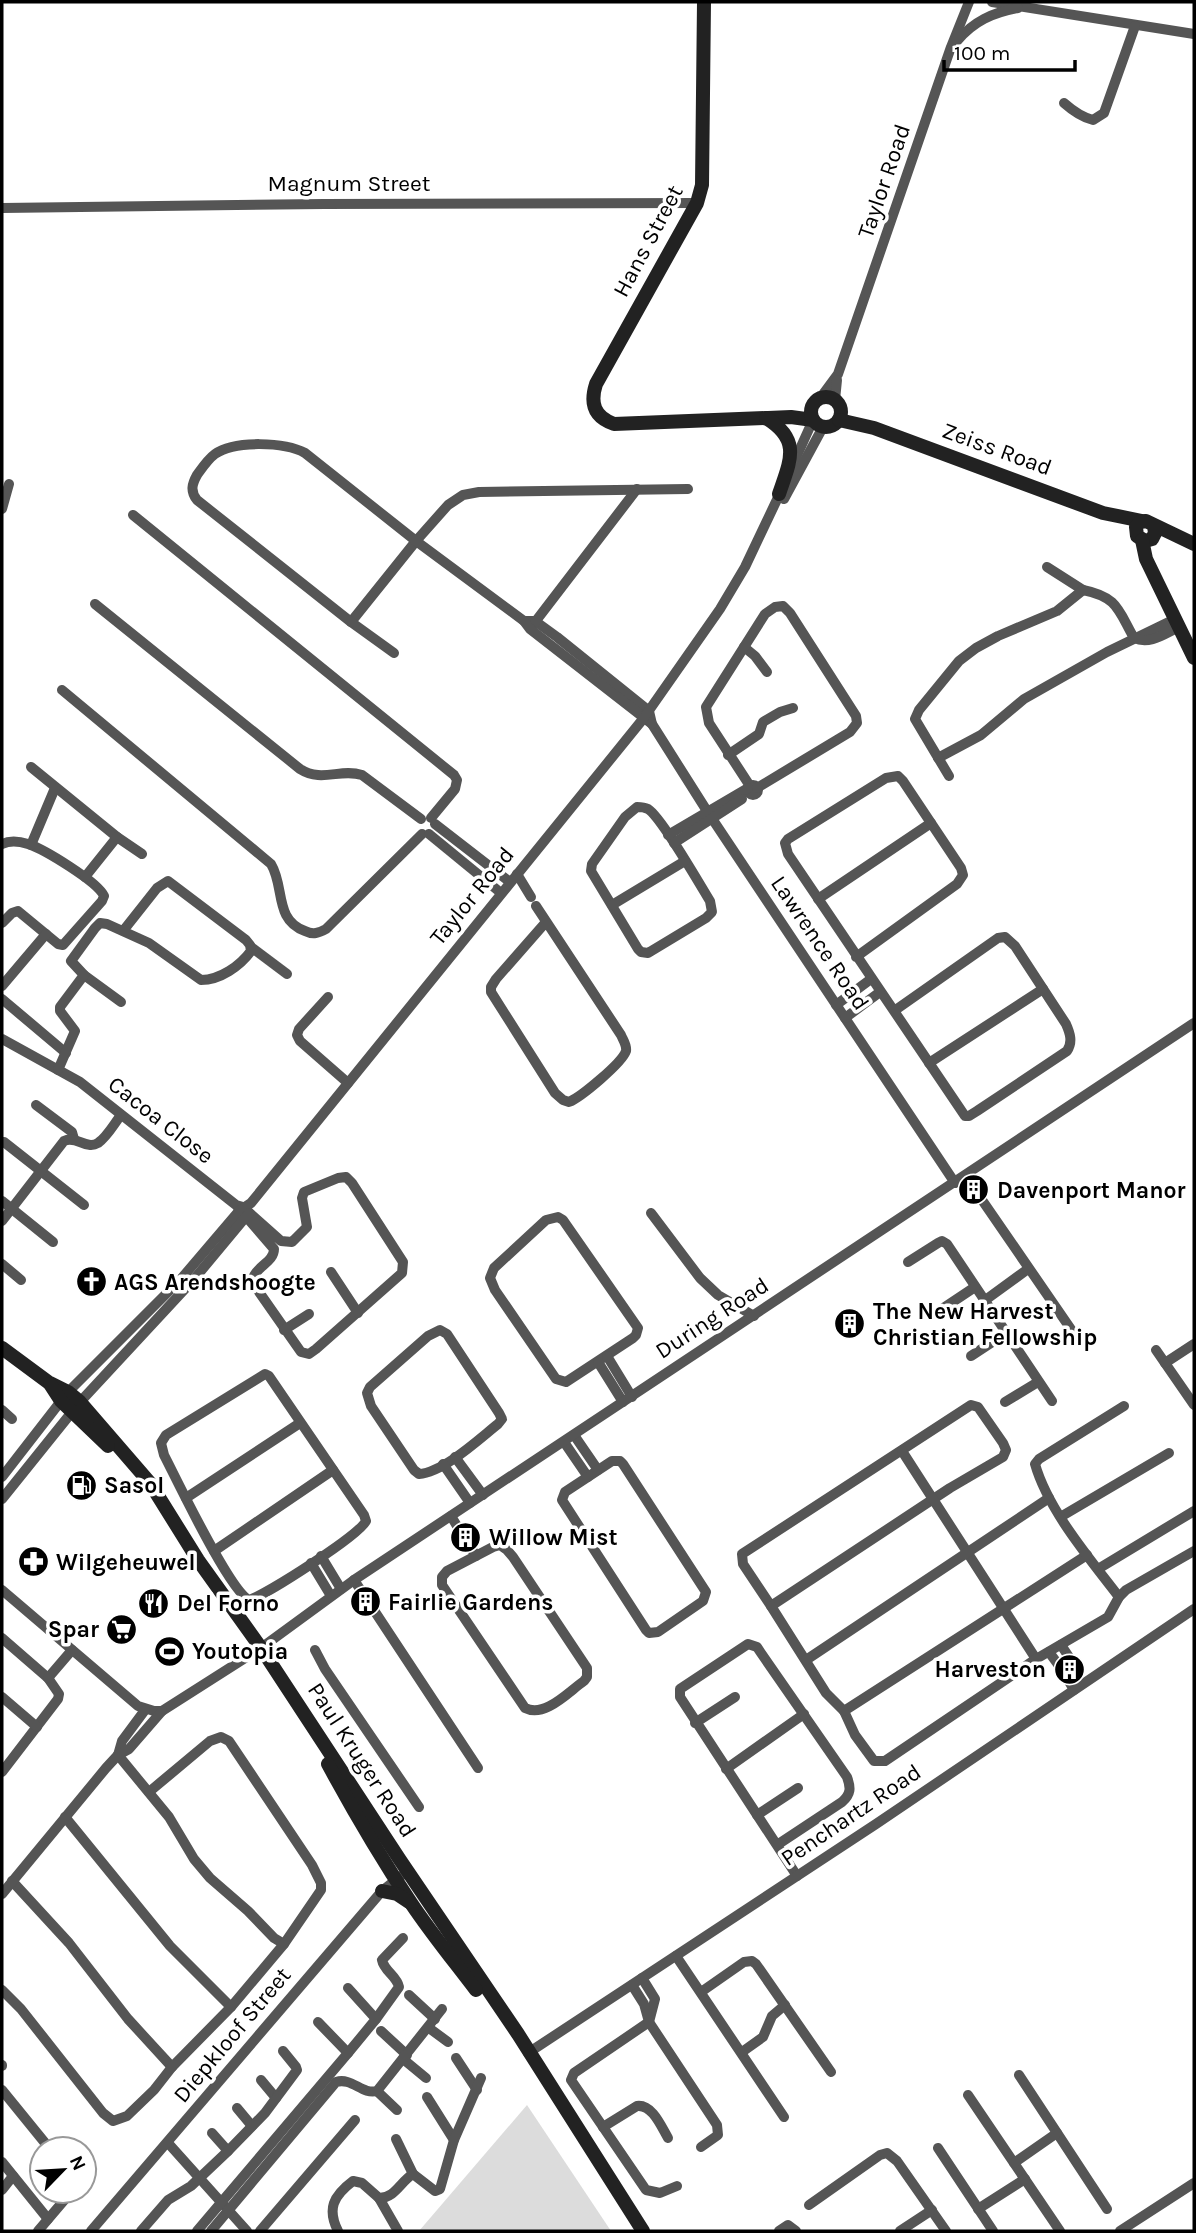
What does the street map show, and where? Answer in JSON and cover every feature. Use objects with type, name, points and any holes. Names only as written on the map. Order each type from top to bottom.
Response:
[{"type":"street","name":"Hans Street","points":[[704,2],[702,186],[697,203],[596,384],[593,394],[594,407],[600,418],[614,424],[766,418]]},
{"type":"street","name":"Taylor Road","points":[[830,407],[838,374],[969,2]]},
{"type":"street","points":[[992,2],[1194,34]]},
{"type":"street","points":[[951,47],[973,25],[985,18],[998,12],[1024,7]]},
{"type":"street","points":[[1064,103],[1076,114],[1093,120],[1104,113],[1135,26]]},
{"type":"street","name":"Magnum Street","points":[[2,208],[697,203]]},
{"type":"street","points":[[791,417],[833,426],[830,407]]},
{"type":"street","points":[[766,418],[791,417],[830,407]]},
{"type":"street","points":[[818,424],[810,413],[830,407]]},
{"type":"street","name":"Zeiss Road","points":[[830,407],[874,428],[1145,531],[1194,544]]},
{"type":"street","points":[[766,418],[784,432],[791,450],[779,494]]},
{"type":"street","name":"Taylor Road","points":[[720,610],[818,424]]},
{"type":"street","name":"Taylor Road","points":[[2,1477],[65,1396],[181,1279],[244,1209],[513,878],[648,718],[747,574],[818,424]]},
{"type":"street","name":"Lawrence Road","points":[[394,653],[197,500],[192,486],[202,467],[215,453],[227,448],[249,445],[291,446],[305,453],[416,541],[530,624],[648,718],[836,1005],[973,1196],[982,1200],[1077,1338]]},
{"type":"street","points":[[2,509],[9,484]]},
{"type":"street","points":[[530,624],[637,489]]},
{"type":"street","points":[[351,622],[416,541],[448,505],[463,495],[479,492],[688,489]]},
{"type":"street","points":[[134,515],[454,775],[457,780],[455,789],[429,820],[418,825],[425,834],[501,893]]},
{"type":"street","points":[[1145,531],[1146,559],[1194,658]]},
{"type":"street","points":[[1047,567],[1083,590],[1111,599],[1134,638]]},
{"type":"street","points":[[949,776],[915,719],[919,710],[959,661],[976,648],[1057,611],[1083,590]]},
{"type":"street","points":[[95,604],[300,769],[313,776],[351,773],[362,775],[513,878],[533,901],[626,1045],[619,1061],[579,1097],[569,1102],[555,1093],[491,992],[496,979],[546,922]]},
{"type":"street","points":[[671,839],[850,732],[857,723],[856,716],[834,681],[783,606],[768,611],[706,707],[709,723],[751,789]]},
{"type":"street","points":[[938,758],[981,735],[1024,699],[1134,638],[1176,623]]},
{"type":"street","points":[[744,647],[767,672]]},
{"type":"street","points":[[62,690],[271,863],[278,879],[286,918],[299,929],[309,933],[326,929],[425,834],[434,830],[429,820]]},
{"type":"street","points":[[729,755],[760,734],[763,722],[793,708]]},
{"type":"street","points":[[31,767],[142,854]]},
{"type":"street","points":[[856,957],[963,876],[961,868],[898,776],[890,776],[788,839],[785,849],[856,957],[967,1117],[1067,1051],[1070,1046],[1069,1030],[1008,938],[1001,937],[894,1011]]},
{"type":"street","points":[[31,845],[55,788]]},
{"type":"street","points":[[637,807],[646,808],[671,839],[710,901],[712,912],[654,951],[641,952],[594,878],[591,868],[625,817],[637,807]]},
{"type":"street","points":[[818,899],[931,823]]},
{"type":"street","points":[[85,877],[117,837]]},
{"type":"street","points":[[2,844],[14,841],[31,845],[85,877],[102,891],[104,896],[65,944],[58,944],[18,911],[2,921]]},
{"type":"street","points":[[612,905],[685,861]]},
{"type":"street","points":[[123,931],[160,884],[168,881],[287,974]]},
{"type":"street","points":[[121,1002],[84,975],[71,961],[95,928],[103,923],[149,943],[201,980],[217,977],[230,970],[249,954],[251,947]]},
{"type":"street","points":[[2,986],[46,934]]},
{"type":"street","points":[[58,1070],[75,1031],[60,1011],[60,1007],[84,975]]},
{"type":"street","points":[[836,1005],[872,979]]},
{"type":"street","points":[[929,1063],[1043,989]]},
{"type":"street","points":[[845,1018],[880,992]]},
{"type":"street","points":[[328,997],[299,1029],[297,1035],[300,1041],[348,1083]]},
{"type":"street","points":[[2,999],[65,1053]]},
{"type":"street","name":"During Road","points":[[118,1755],[129,1749],[162,1711],[258,1650],[336,1592],[1194,1023]]},
{"type":"street","name":"Cacoa Close","points":[[2,1039],[75,1078],[244,1209]]},
{"type":"street","points":[[36,1105],[72,1132],[74,1139]]},
{"type":"street","points":[[2,1221],[6,1205],[64,1141],[74,1139],[94,1145],[103,1138],[119,1113]]},
{"type":"street","points":[[4,1142],[84,1205]]},
{"type":"street","points":[[342,1176],[350,1179],[404,1266],[397,1277],[309,1354],[298,1350],[257,1289],[253,1278],[255,1272],[272,1258],[274,1249],[244,1209],[281,1241],[292,1242],[307,1227],[302,1198],[304,1192],[342,1176]]},
{"type":"street","points":[[6,1205],[53,1242]]},
{"type":"street","name":"Taylor Road","points":[[2,1499],[76,1407],[195,1278],[244,1209]]},
{"type":"street","points":[[652,1213],[700,1278],[718,1295],[754,1315]]},
{"type":"street","points":[[558,1217],[563,1220],[637,1324],[636,1335],[602,1359],[569,1381],[556,1379],[491,1282],[490,1274],[494,1268],[550,1218],[558,1217]]},
{"type":"street","points":[[908,1262],[938,1243],[945,1242],[1052,1401]]},
{"type":"street","points":[[2,1264],[21,1280]]},
{"type":"street","points":[[984,1301],[1028,1269]]},
{"type":"street","points":[[331,1272],[358,1313]]},
{"type":"street","points":[[942,1309],[975,1287]]},
{"type":"street","points":[[284,1330],[309,1314]]},
{"type":"street","points":[[438,1330],[447,1334],[502,1419],[455,1457],[425,1474],[419,1474],[371,1406],[367,1393],[370,1387],[438,1330]]},
{"type":"street","points":[[971,1356],[1006,1333]]},
{"type":"street","points":[[1165,1363],[1194,1344]]},
{"type":"street","name":"Paul Kruger Road","points":[[2,1348],[65,1396],[139,1481],[409,1871],[518,2034],[643,2231]]},
{"type":"street","points":[[1156,1350],[1194,1405]]},
{"type":"street","points":[[602,1359],[627,1400]]},
{"type":"street","points":[[265,1374],[300,1423],[366,1521],[360,1529],[316,1560],[249,1600],[240,1595],[214,1551],[162,1448],[162,1438],[265,1374]]},
{"type":"street","points":[[1005,1402],[1038,1382]]},
{"type":"street","points":[[771,1606],[1003,1457],[1006,1450],[1003,1443],[978,1407],[971,1405],[742,1554],[743,1564],[830,1698],[844,1711],[862,1746],[874,1761],[882,1762],[1036,1659],[1108,1617],[1119,1597],[1136,1584],[1194,1551]]},
{"type":"street","points":[[1119,1597],[1049,1498],[1035,1462],[1124,1406]]},
{"type":"street","points":[[2,1410],[12,1419]]},
{"type":"street","points":[[186,1498],[300,1423]]},
{"type":"street","points":[[574,1435],[598,1470]]},
{"type":"street","points":[[564,1442],[588,1477]]},
{"type":"street","points":[[902,1451],[1036,1659]]},
{"type":"street","points":[[1062,1516],[1169,1453]]},
{"type":"street","points":[[455,1457],[482,1495]]},
{"type":"street","points":[[612,1461],[620,1461],[623,1464],[706,1592],[703,1601],[658,1632],[649,1633],[646,1630],[564,1504],[563,1494],[598,1470],[612,1461]]},
{"type":"street","points":[[443,1464],[470,1503]]},
{"type":"street","points":[[214,1551],[333,1470]]},
{"type":"street","points":[[806,1661],[1049,1498]]},
{"type":"street","points":[[1098,1569],[1194,1511]]},
{"type":"street","points":[[451,1516],[476,1556]]},
{"type":"street","points":[[497,1546],[507,1550],[587,1668],[584,1681],[536,1712],[525,1708],[442,1585],[445,1573],[476,1556],[497,1546]]},
{"type":"street","points":[[844,1711],[1087,1555]]},
{"type":"street","points":[[316,1560],[336,1592]]},
{"type":"street","points":[[354,1580],[478,1769]]},
{"type":"street","points":[[2,1590],[138,1706],[145,1710],[162,1711]]},
{"type":"street","name":"Penchartz Road","points":[[526,2050],[797,1876],[1194,1609]]},
{"type":"street","points":[[2,1638],[48,1678],[60,1694],[2,1772]]},
{"type":"street","points":[[777,1845],[842,1802],[850,1792],[847,1777],[804,1714],[757,1647],[748,1644],[680,1689],[679,1693],[681,1702],[797,1876]]},
{"type":"street","points":[[1061,1645],[1070,1660]]},
{"type":"street","points":[[48,1678],[72,1650]]},
{"type":"street","name":"Paul Kruger Road","points":[[258,1650],[309,1732],[372,1844],[412,1905],[512,2038],[526,2050]]},
{"type":"street","points":[[315,1650],[325,1669],[419,1807]]},
{"type":"street","points":[[1049,1652],[1060,1667]]},
{"type":"street","points":[[1077,1671],[1085,1683]]},
{"type":"street","points":[[1067,1678],[1074,1690]]},
{"type":"street","points":[[2,1697],[37,1727]]},
{"type":"street","points":[[695,1723],[735,1697]]},
{"type":"street","points":[[2,1894],[118,1755],[122,1741],[145,1710]]},
{"type":"street","points":[[726,1769],[804,1714]]},
{"type":"street","points":[[2,1990],[21,2009],[103,2113],[113,2121],[127,2116],[154,2090],[172,2067],[231,2007],[284,1944],[316,1900],[321,1883],[312,1865],[229,1741],[221,1737],[210,1741],[149,1791]]},
{"type":"street","points":[[118,1755],[169,1817],[194,1858],[210,1878],[274,1938],[284,1944]]},
{"type":"street","points":[[757,1815],[798,1788]]},
{"type":"street","points":[[65,1817],[162,1937],[231,2007]]},
{"type":"street","name":"Diepkloof Street","points":[[91,2231],[382,1891],[409,1871]]},
{"type":"street","points":[[12,1881],[172,2067]]},
{"type":"street","points":[[382,1891],[397,1894],[412,1905]]},
{"type":"street","points":[[211,2231],[226,2206],[399,1987],[382,1960],[403,1938]]},
{"type":"street","points":[[676,1955],[784,2117]]},
{"type":"street","points":[[701,1992],[744,1962],[752,1961],[831,2072]]},
{"type":"street","points":[[637,1981],[649,2022],[718,2124],[718,2134],[701,2147]]},
{"type":"street","points":[[348,1988],[376,2019]]},
{"type":"street","points":[[409,1995],[448,2042]]},
{"type":"street","points":[[742,2052],[763,2037],[772,2016],[785,2005]]},
{"type":"street","points":[[377,2091],[442,2009]]},
{"type":"street","points":[[318,2022],[348,2053]]},
{"type":"street","points":[[649,2022],[572,2075],[572,2083],[646,2190],[660,2193],[677,2186]]},
{"type":"street","points":[[381,2031],[426,2078]]},
{"type":"street","points":[[141,2231],[168,2200],[201,2178],[276,2098],[297,2070],[283,2051]]},
{"type":"street","points":[[396,2139],[413,2175],[435,2190],[440,2189],[454,2140],[479,2084],[456,2058]]},
{"type":"street","points":[[1019,2075],[1107,2209]]},
{"type":"street","points":[[261,2080],[276,2098]]},
{"type":"street","points":[[197,2231],[226,2206],[337,2082],[346,2080],[366,2091],[377,2091],[397,2110]]},
{"type":"street","points":[[2,2090],[39,2135]]},
{"type":"street","points":[[968,2095],[1060,2231]]},
{"type":"street","points":[[427,2097],[454,2140]]},
{"type":"street","points":[[603,2127],[643,2105],[649,2109],[668,2138]]},
{"type":"street","points":[[237,2108],[252,2126]]},
{"type":"street","points":[[260,2231],[355,2120]]},
{"type":"street","points":[[212,2133],[228,2151]]},
{"type":"street","points":[[1014,2162],[1057,2133]]},
{"type":"street","points":[[169,2143],[246,2231]]},
{"type":"street","points":[[938,2147],[993,2231]]},
{"type":"street","points":[[809,2205],[880,2155],[887,2153],[897,2161],[946,2231]]},
{"type":"street","points":[[2,2162],[48,2219]]},
{"type":"street","points":[[379,2198],[392,2194],[403,2181],[413,2175]]},
{"type":"street","points":[[2,2190],[13,2176]]},
{"type":"street","points":[[978,2208],[1025,2179]]},
{"type":"street","points":[[338,2231],[332,2220],[332,2206],[350,2183],[359,2182],[379,2198],[398,2231]]},
{"type":"street","points":[[1120,2231],[1194,2183]]},
{"type":"street","points":[[38,2231],[60,2205]]},
{"type":"street","points":[[900,2231],[932,2210]]},
{"type":"street","points":[[779,2231],[788,2225],[796,2231]]},
{"type":"shaded area","points":[[527,2105],[611,2231],[419,2231]]},
{"type":"tunnel","points":[[1071,1660],[1077,1671]]},
{"type":"place","name":"Davenport Manor","points":[[974,1190]]},
{"type":"place","name":"AGS Arendshoogte","points":[[91,1282]]},
{"type":"place","name":"The New Harvest Christian Fellowship","points":[[850,1324]]},
{"type":"place","name":"Sasol","points":[[81,1485]]},
{"type":"place","name":"Willow Mist","points":[[466,1537]]},
{"type":"place","name":"Wilgeheuwel","points":[[33,1562]]},
{"type":"place","name":"Fairlie Gardens","points":[[365,1602]]},
{"type":"place","name":"Del Forno","points":[[154,1603]]},
{"type":"place","name":"Spar","points":[[122,1629]]},
{"type":"place","name":"Youtopia","points":[[169,1651]]},
{"type":"place","name":"Harveston","points":[[1069,1669]]}]
